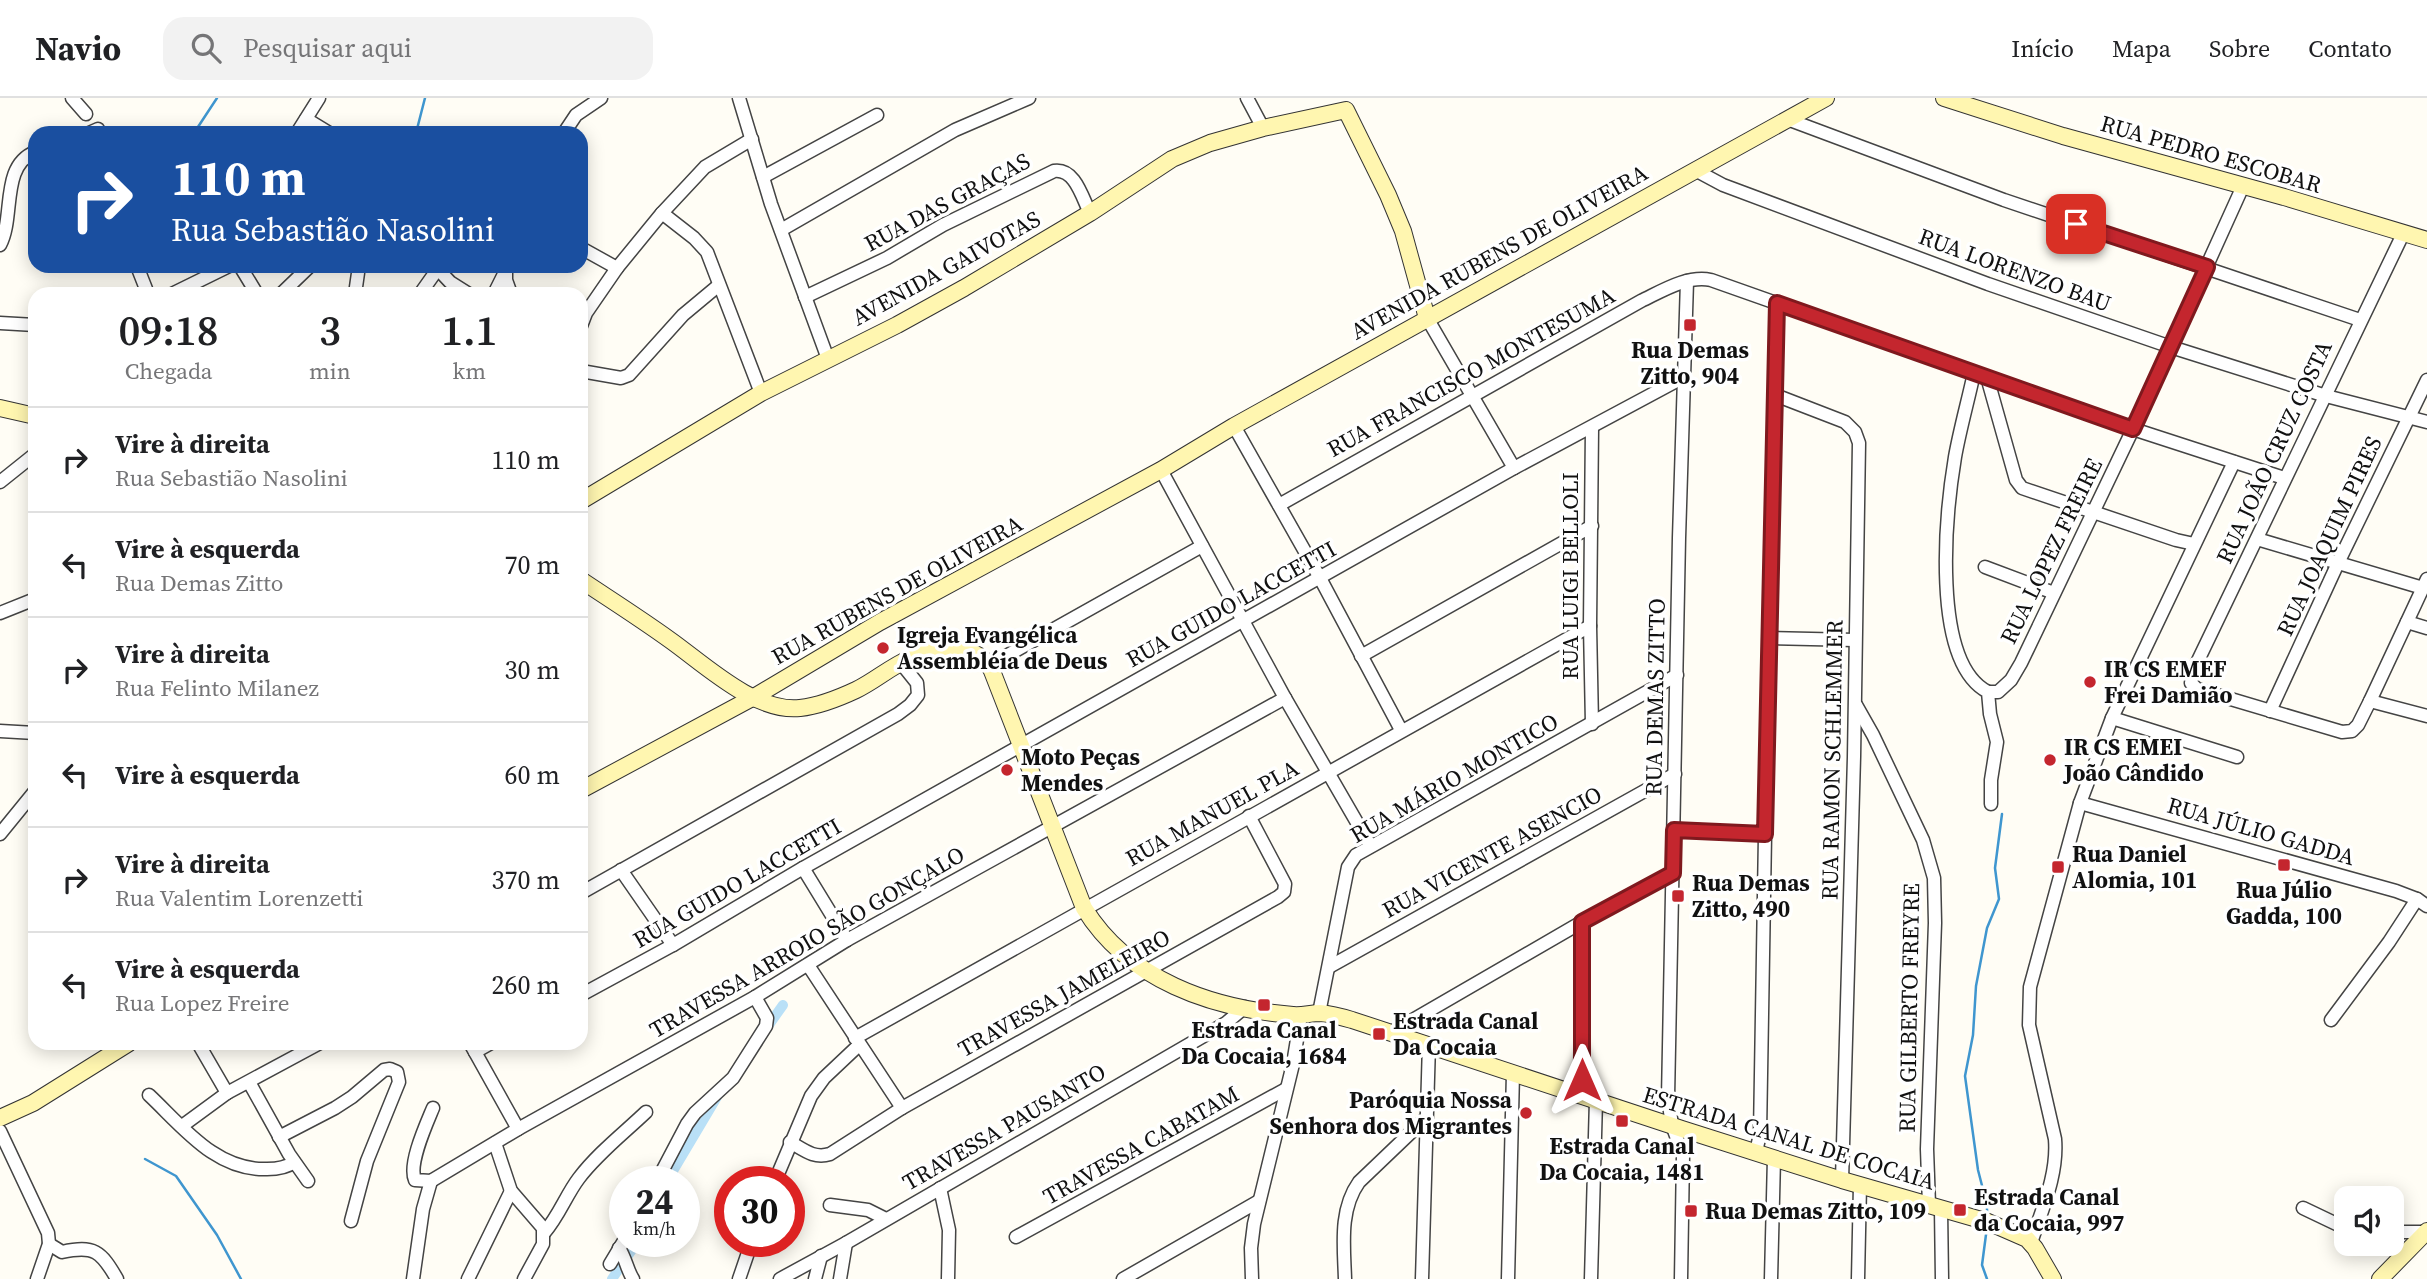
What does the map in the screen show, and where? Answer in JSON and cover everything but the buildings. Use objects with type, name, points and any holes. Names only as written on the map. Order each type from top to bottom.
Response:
[{"type":"main road","points":[[1787,119],[1826,98]]},
{"type":"main road","name":"RUA PEDRO ESCOBAR","points":[[1944,98],[2063,136],[2427,240]]},
{"type":"main road","name":"AVENIDA GAIVOTAS","points":[[588,497],[761,393],[964,288],[1090,213],[1172,159],[1210,143],[1343,104]]},
{"type":"main road","points":[[1343,104],[1403,231],[1427,318]]},
{"type":"main road","name":"AVENIDA RUBENS DE OLIVEIRA","points":[[1234,426],[1787,119]]},
{"type":"main road","points":[[0,408],[28,414]]},
{"type":"main road","name":"RUA RUBENS DE OLIVEIRA","points":[[588,786],[754,696],[880,622],[1161,470],[1234,426]]},
{"type":"main road","points":[[588,585],[672,641],[719,677],[781,707],[812,705],[852,692],[920,655],[960,649],[977,655],[990,665]]},
{"type":"main road","name":"ESTRADA CANAL DE COCAIA","points":[[990,665],[1084,908],[1110,942],[1158,979],[1185,992],[1245,1007],[1301,1016],[1319,1013],[1345,1018],[1842,1180],[1965,1216],[2009,1231],[2031,1243],[2053,1279]]},
{"type":"main road","points":[[0,1118],[33,1103],[117,1050]]},
{"type":"main road","points":[[2380,1279],[2427,1231]]},
{"type":"street","points":[[72,98],[86,114]]},
{"type":"street","points":[[302,126],[319,98]]},
{"type":"street","points":[[569,126],[576,115],[601,98]]},
{"type":"street","points":[[739,98],[781,230],[828,359]]},
{"type":"street","points":[[781,230],[955,130],[1029,98]]},
{"type":"street","points":[[1247,98],[1263,128]]},
{"type":"street","points":[[763,177],[877,115]]},
{"type":"street","points":[[306,119],[318,126]]},
{"type":"street","points":[[1787,119],[2004,201],[2360,320]]},
{"type":"street","points":[[588,310],[617,268],[662,213],[705,167],[752,139]]},
{"type":"street","points":[[0,245],[15,173],[28,155]]},
{"type":"street","name":"RUA LORENZO BAU","points":[[1695,170],[1723,185],[1988,284],[2171,347],[2326,396],[2427,422]]},
{"type":"street","name":"RUA DAS GRAÇAS","points":[[805,297],[865,269],[943,225],[1054,171],[1070,174],[1090,213]]},
{"type":"street","name":"RUA LOPEZ FREIRE","points":[[1988,692],[1998,692],[2011,680],[2133,429],[2243,186]]},
{"type":"street","points":[[662,213],[700,243],[710,258],[761,393]]},
{"type":"street","name":"RUA JOÃO CRUZ COSTA","points":[[2270,711],[2197,689],[2191,683],[2193,671],[2403,234]]},
{"type":"street","points":[[588,252],[617,268]]},
{"type":"street","points":[[187,287],[215,273]]},
{"type":"street","points":[[288,287],[303,273]]},
{"type":"street","points":[[441,273],[458,287]]},
{"type":"street","points":[[1687,281],[1711,280],[2133,429],[2284,478]]},
{"type":"street","name":"RUA DEMAS ZITTO","points":[[1681,1279],[1683,1155],[1672,1125],[1668,1098],[1687,281]]},
{"type":"street","name":"RUA FRANCISCO MONTESUMA","points":[[1279,505],[1641,301],[1687,281]]},
{"type":"street","points":[[588,372],[621,378],[629,375],[682,315],[719,285]]},
{"type":"street","points":[[1756,1152],[1760,1134],[1777,303]]},
{"type":"street","points":[[1427,318],[1514,468]]},
{"type":"street","points":[[0,323],[28,325]]},
{"type":"street","points":[[1974,373],[1955,454],[1948,516],[1947,589],[1950,622],[1961,660],[1976,683],[1988,692],[1997,742],[1991,780],[1991,804]]},
{"type":"street","name":"RUA GUIDO LACCETTI","points":[[588,991],[1514,468],[1684,377]]},
{"type":"street","points":[[1987,377],[2019,484],[2028,490],[2194,544]]},
{"type":"street","name":"RUA JOAQUIM PIRES","points":[[2270,711],[2427,380]]},
{"type":"street","name":"RUA RAMON SCHLEMMER","points":[[1775,395],[1845,422],[1856,435],[1859,455],[1842,1180]]},
{"type":"street","points":[[1234,426],[1320,578],[1401,730]]},
{"type":"street","name":"RUA LUIGI BELLOLI","points":[[1592,428],[1592,724]]},
{"type":"street","points":[[0,482],[28,460]]},
{"type":"street","points":[[2031,1243],[2054,1173],[2056,1156],[2055,1139],[2029,1025],[2030,987],[2081,803],[2112,718],[2234,462]]},
{"type":"street","points":[[1161,470],[1285,698],[1370,845]]},
{"type":"street","points":[[1361,656],[1592,526]]},
{"type":"street","points":[[2257,539],[2338,564],[2425,583],[2370,701],[2352,731],[2342,732],[2270,711]]},
{"type":"street","points":[[990,665],[1202,546]]},
{"type":"street","points":[[1985,567],[2053,593]]},
{"type":"street","points":[[0,613],[28,602]]},
{"type":"street","points":[[2407,622],[2427,628]]},
{"type":"street","name":"RUA MANUEL PLA","points":[[781,1166],[817,1087],[857,1041],[1084,908],[1590,626]]},
{"type":"street","points":[[1769,638],[1855,640]]},
{"type":"street","points":[[588,889],[910,705],[918,695],[919,688],[901,663]]},
{"type":"street","name":"RUA MÁRIO MONTICO","points":[[1319,1013],[1348,867],[1356,855],[1677,675]]},
{"type":"street","name":"TRAVESSA ARROIO SÃO GONÇALO","points":[[431,1181],[518,1129],[755,997],[847,940],[1285,698]]},
{"type":"street","points":[[2370,701],[2427,716]]},
{"type":"street","name":"RUA GILBERTO FREYRE","points":[[1854,704],[1873,735],[1918,829],[1928,852],[1934,878],[1927,1149],[1942,1279]]},
{"type":"street","points":[[2112,718],[2237,757]]},
{"type":"street","points":[[0,731],[28,733]]},
{"type":"street","name":"RUA VICENTE ASENCIO","points":[[1329,967],[1675,774]]},
{"type":"street","points":[[0,834],[28,800]]},
{"type":"street","name":"RUA JÚLIO GADDA","points":[[2081,803],[2396,891],[2422,902]]},
{"type":"street","name":"TRAVESSA JAMELEIRO","points":[[790,1142],[811,1154],[830,1154],[902,1108],[1278,897],[1284,892],[1285,884],[1249,816]]},
{"type":"street","points":[[1674,830],[1765,834]]},
{"type":"street","points":[[803,868],[847,940]]},
{"type":"street","points":[[621,870],[673,945]]},
{"type":"street","points":[[1392,1032],[1582,922],[1673,873]]},
{"type":"street","points":[[2331,1020],[2422,902]]},
{"type":"street","points":[[1580,1094],[1582,922]]},
{"type":"street","points":[[808,965],[902,1108]]},
{"type":"street","points":[[665,1166],[687,1124],[695,1113],[733,1078],[766,1026],[767,1018],[755,997]]},
{"type":"street","name":"TRAVESSA PAUSANTO","points":[[779,1279],[1226,1023],[1245,1007]]},
{"type":"street","points":[[1252,1279],[1251,1248],[1259,1202],[1293,1065],[1301,1016]]},
{"type":"street","points":[[1422,1279],[1429,1044]]},
{"type":"street","points":[[202,1050],[227,1093]]},
{"type":"street","points":[[182,1126],[227,1093],[307,1050]]},
{"type":"street","points":[[473,1050],[518,1129]]},
{"type":"street","points":[[279,1137],[335,1108],[384,1070],[397,1072],[399,1082],[367,1161],[351,1221]]},
{"type":"street","points":[[1508,1279],[1513,1073]]},
{"type":"street","points":[[248,1082],[307,1181]]},
{"type":"street","name":"TRAVESSA CABATAM","points":[[1016,1237],[1286,1089]]},
{"type":"street","points":[[149,1095],[212,1154],[235,1165],[265,1169],[294,1162]]},
{"type":"street","points":[[1591,1279],[1596,1100]]},
{"type":"street","points":[[413,1279],[423,1209],[431,1181],[414,1179],[413,1173],[416,1156],[433,1108]]},
{"type":"street","points":[[544,1233],[558,1215],[578,1179],[646,1112]]},
{"type":"street","points":[[1345,1279],[1344,1216],[1351,1192],[1426,1118]]},
{"type":"street","points":[[0,1131],[46,1227],[49,1244],[37,1279]]},
{"type":"street","points":[[495,1143],[511,1191],[541,1224],[544,1233],[543,1244],[524,1279]]},
{"type":"street","points":[[1772,1279],[1774,1158]]},
{"type":"street","points":[[1858,1279],[1860,1185]]},
{"type":"street","points":[[940,1188],[949,1230],[948,1279]]},
{"type":"street","points":[[468,1279],[511,1191]]},
{"type":"street","points":[[1123,1279],[1259,1202]]},
{"type":"street","points":[[830,1205],[868,1210],[886,1219]]},
{"type":"street","points":[[2303,1208],[2334,1223]]},
{"type":"street","points":[[2404,1232],[2427,1231]]},
{"type":"street","points":[[840,1279],[846,1243]]},
{"type":"street","points":[[49,1244],[62,1252],[82,1248],[94,1250],[105,1260],[117,1279]]},
{"type":"street","points":[[815,1279],[821,1256]]},
{"type":"street","points":[[610,1264],[616,1257]]},
{"type":"street","points":[[625,1257],[628,1272],[633,1279]]},
{"type":"street","points":[[739,1279],[747,1257]]},
{"type":"waterway","points":[[199,126],[217,98]]},
{"type":"waterway","points":[[418,126],[425,98]]},
{"type":"waterway","points":[[1987,1217],[1965,1076],[1973,1035],[1976,986],[1987,928],[1999,899],[1995,868],[2002,814]]},
{"type":"waterway","points":[[766,1029],[783,1005]]},
{"type":"waterway","points":[[676,1166],[717,1097]]},
{"type":"waterway","points":[[145,1159],[176,1176],[217,1235],[241,1279]]},
{"type":"waterway","points":[[1987,1227],[1982,1265],[1987,1279]]},
{"type":"waterway","points":[[612,1279],[627,1257]]},
{"type":"place","name":"Rua Demas Zitto, 904","points":[[1690,325]]},
{"type":"place","name":"Igreja Evangélica Assembléia de Deus","points":[[883,648]]},
{"type":"place","name":"IR CS EMEF Frei Damião","points":[[2090,682]]},
{"type":"place","name":"IR CS EMEI João Cândido","points":[[2050,760]]},
{"type":"place","name":"Moto Peças Mendes","points":[[1007,770]]},
{"type":"place","name":"Rua Júlio Gadda, 100","points":[[2284,865]]},
{"type":"place","name":"Rua Daniel Alomia, 101","points":[[2058,867]]},
{"type":"place","name":"Rua Demas Zitto, 490","points":[[1678,896]]},
{"type":"place","name":"Estrada Canal Da Cocaia, 1684","points":[[1264,1005]]},
{"type":"place","name":"Estrada Canal Da Cocaia","points":[[1379,1034]]},
{"type":"place","name":"Paróquia Nossa Senhora dos Migrantes","points":[[1526,1113]]},
{"type":"place","name":"Estrada Canal Da Cocaia, 1481","points":[[1622,1121]]},
{"type":"place","name":"Estrada Canal da Cocaia, 997","points":[[1960,1210]]},
{"type":"place","name":"Rua Demas Zitto, 109","points":[[1691,1211]]},
{"type":"route","points":[[1582,1080],[1582,922],[1673,873],[1674,830],[1765,834],[1777,303],[2133,429],[2207,267],[2076,224]]}]
